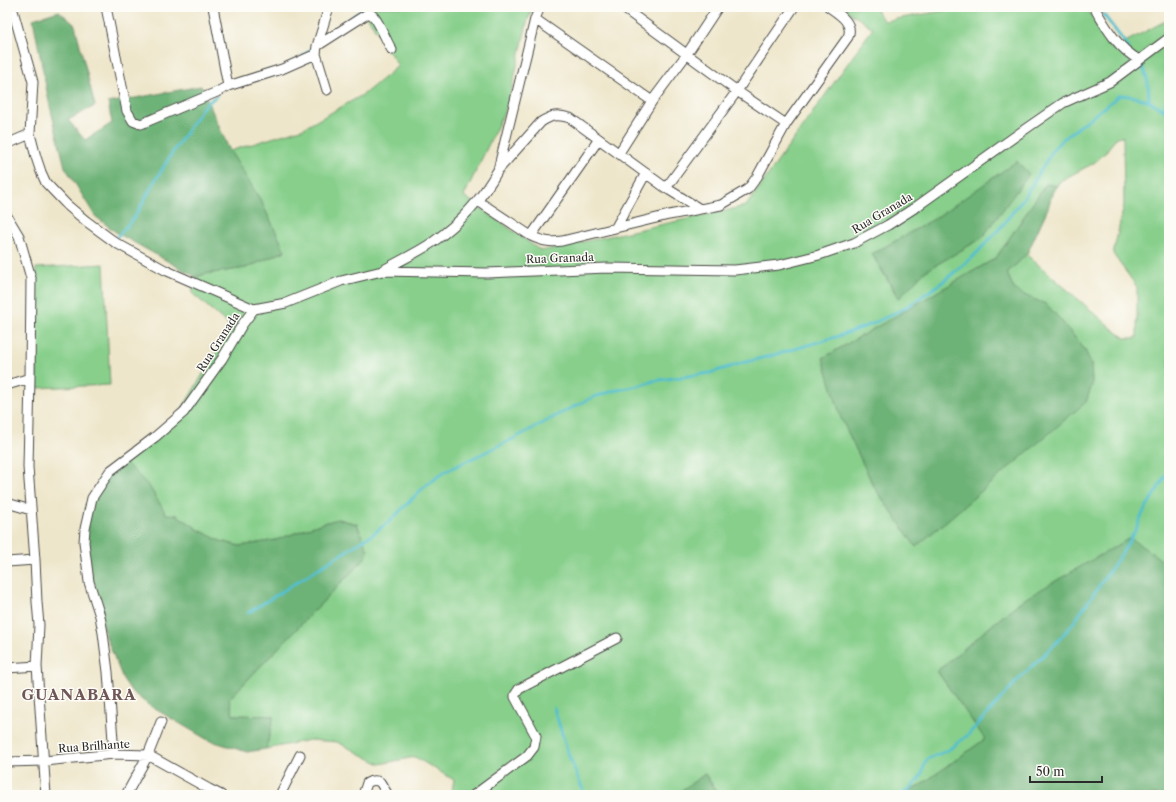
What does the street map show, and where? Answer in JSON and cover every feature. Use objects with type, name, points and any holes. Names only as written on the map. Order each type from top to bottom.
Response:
[{"type":"street","points":[[12,7],[33,82],[30,134],[36,157],[46,183],[67,205],[116,243],[165,270],[254,309]]},
{"type":"street","points":[[106,7],[127,110],[132,121],[141,124],[228,86],[282,69],[317,50],[367,14],[373,16],[392,50]]},
{"type":"street","points":[[212,7],[228,86]]},
{"type":"street","points":[[327,90],[317,50],[329,7]]},
{"type":"street","points":[[498,170],[535,19],[540,7]]},
{"type":"street","points":[[622,7],[737,91],[786,124]]},
{"type":"street","points":[[619,153],[652,101],[687,54],[718,7]]},
{"type":"street","points":[[666,188],[737,91],[794,7]]},
{"type":"street","points":[[478,201],[531,236],[546,242],[558,242],[616,227],[721,205],[748,189],[757,177],[786,124],[848,37],[850,28],[847,22],[829,7]]},
{"type":"street","points":[[1094,7],[1110,34],[1119,45],[1130,55],[1139,60]]},
{"type":"street","points":[[535,19],[652,101]]},
{"type":"street","name":"Rua Granada","points":[[114,754],[108,672],[103,633],[100,616],[89,582],[84,542],[85,529],[92,498],[110,470],[155,437],[184,412],[222,359],[242,325],[254,309],[286,303],[342,281],[382,271],[487,272],[608,268],[735,270],[779,265],[819,255],[854,243],[888,225],[916,207],[1063,103],[1110,82],[1169,38]]},
{"type":"street","points":[[382,271],[431,242],[455,225],[478,201],[498,170],[541,122],[546,118],[556,115],[570,118],[666,188],[700,209]]},
{"type":"street","points":[[7,144],[30,134]]},
{"type":"street","points":[[531,236],[598,139]]},
{"type":"street","points":[[616,227],[646,173]]},
{"type":"street","points":[[7,216],[20,236],[31,278],[28,467],[35,560],[36,602],[39,625],[37,666],[46,795]]},
{"type":"street","points":[[7,385],[30,378]]},
{"type":"street","points":[[7,503],[31,510]]},
{"type":"street","points":[[7,562],[35,560]]},
{"type":"street","points":[[474,795],[527,756],[534,747],[536,736],[515,697],[519,689],[617,638]]},
{"type":"street","points":[[7,668],[37,666]]},
{"type":"street","points":[[126,795],[148,755],[161,722]]},
{"type":"street","name":"Rua Brilhante","points":[[7,762],[44,761],[114,754],[148,755],[207,792],[221,795]]},
{"type":"street","points":[[280,795],[300,755]]},
{"type":"street","points":[[363,795],[367,783],[375,780],[380,782],[388,795]]},
{"type":"green space","points":[[375,7],[534,7],[528,19],[508,104],[464,196],[541,251],[746,206],[873,28],[841,7],[874,7],[884,21],[966,7],[1086,7],[1112,49],[1169,19],[1169,569],[1166,563],[1021,601],[937,671],[985,739],[918,787],[899,795],[719,795],[705,774],[675,795],[451,795],[454,780],[415,757],[380,764],[337,742],[310,740],[266,749],[273,716],[233,715],[229,699],[366,557],[368,551],[357,524],[338,519],[276,540],[240,546],[220,541],[199,530],[177,515],[166,514],[149,486],[123,460],[178,416],[231,327],[192,293],[196,277],[205,274],[246,268],[285,251],[261,201],[230,151],[304,128],[364,94],[398,66],[365,13]],"holes":[[[1123,136],[1124,205],[1113,254],[1137,287],[1137,338],[1125,338],[1114,330],[1027,254],[1007,273],[1014,289],[1059,318],[1085,350],[1091,364],[1092,385],[1086,402],[823,358],[996,258],[1046,184],[1057,186],[1060,181],[1094,163],[1104,154],[1117,137]],[[936,218],[982,238],[924,272],[898,298],[872,254]]]},
{"type":"green space","points":[[59,11],[75,25],[95,106],[68,120],[85,140],[112,123],[108,103],[201,86],[230,151],[261,201],[285,251],[246,268],[205,274],[196,277],[117,233],[95,216],[65,167],[49,102],[33,19]]},
{"type":"green space","points":[[1017,161],[1029,174],[982,238],[924,272],[899,298],[872,254],[936,218]]},
{"type":"green space","points":[[1046,184],[1057,186],[1053,191],[1048,208],[1027,254],[1007,273],[1014,289],[1046,304],[1085,350],[1091,364],[1092,385],[1086,402],[916,547],[874,487],[841,418],[823,358],[996,258]]},
{"type":"green space","points":[[104,264],[110,385],[37,388],[36,268]]},
{"type":"green space","points":[[123,460],[149,486],[166,514],[177,515],[199,530],[220,541],[240,546],[276,540],[338,519],[357,524],[368,551],[366,557],[229,699],[233,715],[274,716],[266,749],[247,752],[208,740],[150,706],[132,692],[123,679],[105,634],[84,542],[85,507],[113,467]]},
{"type":"green space","points":[[1130,538],[1166,563],[1169,569],[1169,795],[899,795],[918,787],[985,739],[937,671],[1021,601]]},
{"type":"green space","points":[[705,774],[719,795],[675,795]]},
{"type":"waterway","points":[[344,24],[365,7]]},
{"type":"waterway","points":[[1103,14],[1129,48]]},
{"type":"waterway","points":[[303,56],[314,47]]},
{"type":"waterway","points":[[1139,62],[1147,80],[1149,101]]},
{"type":"waterway","points":[[1163,110],[1169,93]]},
{"type":"waterway","points":[[248,613],[373,534],[390,521],[423,488],[444,472],[513,439],[594,397],[653,381],[710,373],[774,355],[839,336],[872,324],[905,308],[940,284],[974,256],[1002,226],[1026,195],[1054,148],[1062,140],[1120,95],[1146,100],[1164,110],[1169,115]]},
{"type":"waterway","points":[[117,237],[139,210],[171,155],[203,107],[216,96]]},
{"type":"waterway","points":[[899,795],[910,789],[918,780],[922,774],[925,762],[928,759],[948,750],[967,736],[1018,680],[1056,643],[1074,622],[1122,553],[1135,531],[1143,513],[1169,470]]},
{"type":"waterway","points":[[554,708],[569,756],[585,795]]},
{"type":"district","name":"GUANABARA","points":[[79,694]]}]
